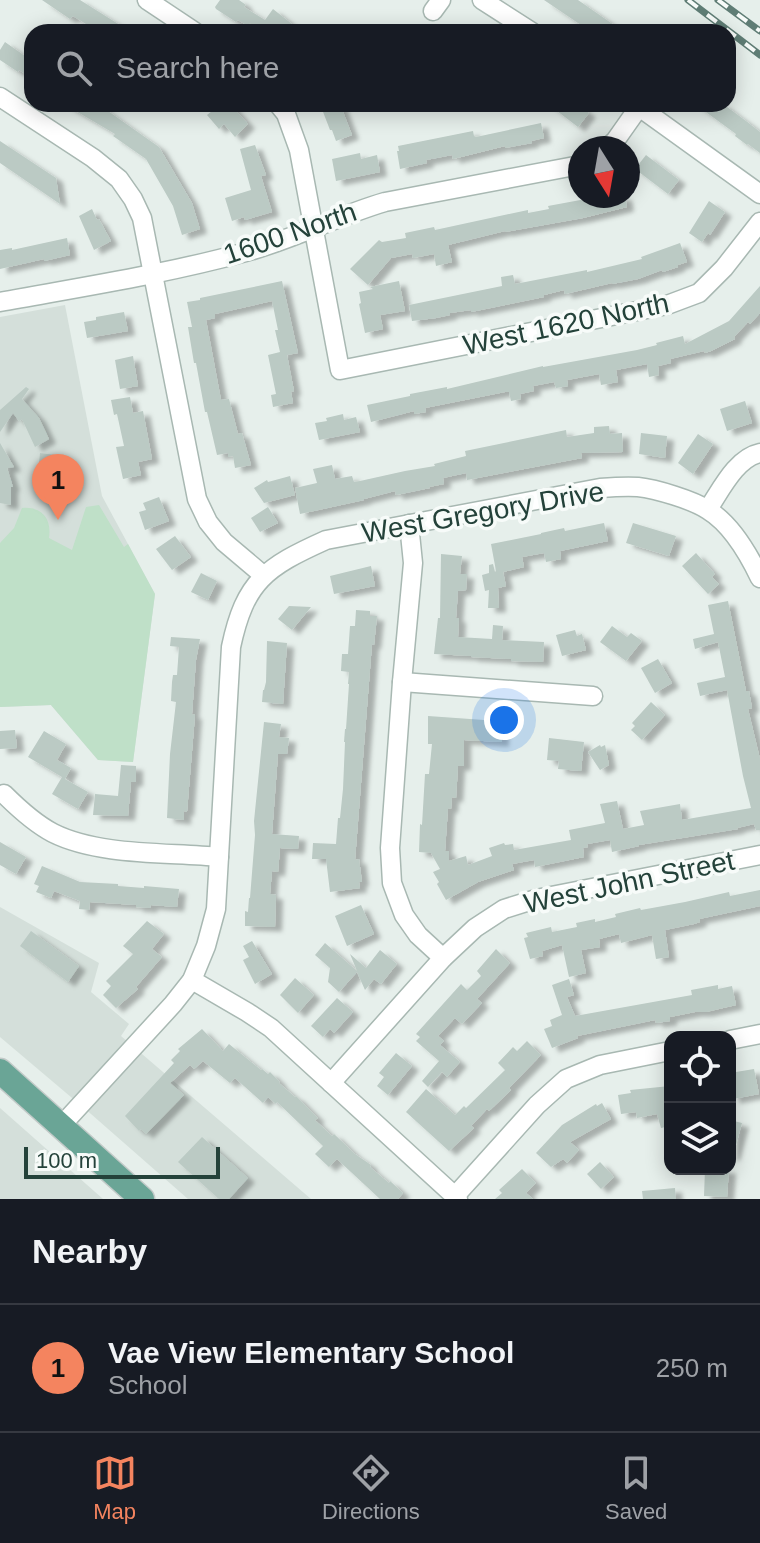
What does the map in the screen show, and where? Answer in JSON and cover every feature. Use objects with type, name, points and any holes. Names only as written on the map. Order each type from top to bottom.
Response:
[{"type":"main road","points":[[0,1071],[142,1199]]},
{"type":"street","points":[[147,0],[183,24]]},
{"type":"street","points":[[482,0],[520,24]]},
{"type":"street","points":[[0,97],[93,158],[119,179],[133,199],[142,218],[197,499],[208,522],[224,542],[263,575],[248,594],[237,620],[231,647],[216,909],[206,946],[192,980],[173,1004],[61,1126]]},
{"type":"street","points":[[284,112],[299,150],[314,229]]},
{"type":"street","points":[[618,136],[633,112]]},
{"type":"street","points":[[647,112],[760,194]]},
{"type":"street","name":"1600 North","points":[[0,302],[247,252],[385,202],[568,167]]},
{"type":"street","name":"West 1620 North","points":[[314,229],[340,370],[667,305],[699,293],[724,268],[760,222]]},
{"type":"street","points":[[760,453],[752,455],[737,467],[708,509],[749,555],[760,578]]},
{"type":"street","name":"West Gregory Drive","points":[[263,575],[298,552],[326,540],[600,488],[638,487],[669,493],[708,509]]},
{"type":"street","points":[[409,524],[413,563],[390,848],[392,883],[404,915],[418,935],[443,958]]},
{"type":"street","points":[[402,682],[593,696]]},
{"type":"street","points":[[4,794],[50,832],[74,842],[98,848],[219,857]]},
{"type":"street","name":"West John Street","points":[[331,1083],[443,958],[475,928],[504,909],[525,902],[760,855]]},
{"type":"street","points":[[192,980],[271,1028],[457,1198],[537,1105],[566,1079],[600,1065],[664,1052]]},
{"type":"street","points":[[736,1039],[760,1034]]},
{"type":"shaded area","points":[[65,305],[102,496],[155,594],[133,762],[98,760],[51,705],[0,707],[0,317]]},
{"type":"shaded area","points":[[0,907],[99,963],[91,992],[129,1024],[121,1036],[311,1199],[188,1199],[0,1037]]},
{"type":"shaded area","points":[[0,1108],[103,1199],[0,1199]]},
{"type":"green space","points":[[99,505],[124,547],[128,544],[155,594],[133,762],[98,760],[51,705],[0,707],[0,543],[14,528],[22,508],[29,508],[44,515],[49,525],[49,538],[72,550],[86,507]]},
{"type":"building","points":[[42,0],[80,0],[118,24],[86,24],[73,16],[70,19]]},
{"type":"building","points":[[220,0],[239,0],[246,5],[244,7],[265,20],[273,9],[292,24],[245,24],[236,22],[215,7]]},
{"type":"building","points":[[544,0],[578,0],[613,24],[580,24]]},
{"type":"building","points":[[5,42],[24,55],[24,73],[0,60],[0,50]]},
{"type":"building","points":[[78,112],[109,112],[159,147],[192,203],[200,229],[182,235],[173,206],[146,159],[113,136],[115,134]]},
{"type":"building","points":[[211,112],[237,112],[248,124],[235,137],[224,124],[219,129],[207,115]]},
{"type":"building","points":[[323,112],[343,112],[352,135],[336,141]]},
{"type":"building","points":[[558,112],[589,113],[578,127]]},
{"type":"building","points":[[706,112],[734,112],[746,121],[760,132],[760,153]]},
{"type":"building","points":[[541,123],[544,138],[532,143],[505,146],[453,159],[452,155],[426,160],[427,163],[400,169],[398,146],[473,131],[476,137]]},
{"type":"building","points":[[0,141],[56,178],[60,204],[0,163]]},
{"type":"building","points":[[255,145],[266,175],[261,176],[272,212],[232,221],[225,198],[251,190],[240,149]]},
{"type":"building","points":[[360,153],[361,159],[377,155],[380,172],[336,181],[332,159]]},
{"type":"building","points":[[646,155],[679,180],[668,194],[640,173],[640,163]]},
{"type":"building","points":[[709,201],[725,212],[702,242],[689,233]]},
{"type":"building","points":[[568,202],[568,208],[623,208],[448,245],[452,262],[436,266],[434,254],[391,258],[368,285],[350,269],[379,240],[406,238],[405,233],[434,227],[435,230],[528,210],[528,213],[549,209],[548,206]]},
{"type":"building","points":[[92,209],[111,241],[94,250],[79,216]]},
{"type":"building","points":[[67,238],[70,255],[0,269],[0,250]]},
{"type":"building","points":[[680,243],[687,262],[663,272],[565,294],[564,290],[471,312],[412,321],[409,305],[502,286],[501,277],[513,275],[515,284],[587,272],[642,259]]},
{"type":"building","points":[[282,281],[298,353],[287,355],[294,391],[291,392],[293,403],[273,407],[271,395],[276,394],[268,355],[280,352],[272,301],[215,314],[215,318],[206,320],[221,400],[229,399],[238,434],[242,433],[251,465],[235,468],[233,456],[228,457],[228,453],[217,455],[194,363],[187,302]]},
{"type":"building","points":[[399,281],[405,311],[380,315],[383,329],[365,333],[359,292]]},
{"type":"building","points":[[760,286],[760,313],[750,324],[748,322],[735,339],[705,353],[670,359],[671,363],[658,366],[659,375],[649,377],[647,364],[616,370],[618,382],[601,385],[599,374],[567,380],[568,386],[556,388],[554,382],[533,386],[534,391],[520,394],[521,399],[511,401],[509,392],[505,392],[371,422],[367,405],[410,394],[637,350],[683,336],[685,344],[729,321]]},
{"type":"building","points":[[124,312],[128,331],[87,338],[84,322]]},
{"type":"building","points":[[133,356],[138,386],[120,389],[115,360]]},
{"type":"building","points":[[26,387],[29,389],[22,399],[39,418],[49,439],[35,447],[22,419],[19,421],[13,413],[0,432],[0,410]]},
{"type":"building","points":[[130,397],[133,413],[143,411],[152,459],[138,462],[141,475],[123,479],[116,447],[124,446],[111,400]]},
{"type":"building","points":[[745,401],[752,423],[727,431],[720,409]]},
{"type":"building","points":[[343,414],[344,420],[356,417],[360,432],[319,440],[315,423]]},
{"type":"building","points":[[609,426],[610,434],[622,433],[623,452],[581,453],[582,458],[467,480],[466,473],[443,478],[444,484],[430,488],[396,495],[395,491],[300,514],[295,488],[317,483],[313,469],[332,465],[335,479],[352,476],[354,482],[435,466],[466,456],[465,451],[566,430],[567,437],[594,433],[594,427]]},
{"type":"building","points":[[641,433],[667,436],[665,458],[639,454]]},
{"type":"building","points":[[698,434],[713,444],[693,474],[678,463]]},
{"type":"building","points":[[0,443],[14,467],[7,468],[13,487],[11,505],[0,503]]},
{"type":"building","points":[[40,453],[56,455],[53,476],[38,474]]},
{"type":"building","points":[[290,476],[295,495],[264,503],[254,488],[267,480]]},
{"type":"building","points":[[159,497],[169,521],[145,530],[139,512],[146,510],[143,503]]},
{"type":"building","points":[[268,507],[278,523],[260,532],[251,518]]},
{"type":"building","points":[[604,523],[608,541],[560,551],[561,559],[546,562],[544,553],[522,557],[524,567],[503,572],[506,586],[498,588],[499,608],[488,608],[489,590],[485,591],[482,575],[489,573],[489,565],[493,564],[496,571],[491,544]]},
{"type":"building","points":[[633,523],[676,536],[669,556],[626,543]]},
{"type":"building","points":[[175,536],[191,557],[172,570],[156,549]]},
{"type":"building","points":[[696,553],[715,574],[712,577],[719,584],[708,594],[682,566]]},
{"type":"building","points":[[441,554],[462,556],[460,574],[467,574],[466,590],[458,591],[458,637],[492,639],[493,625],[503,626],[502,640],[544,642],[543,662],[434,654],[440,618]]},
{"type":"building","points":[[371,566],[375,586],[334,594],[330,576]]},
{"type":"building","points":[[201,573],[217,581],[208,600],[191,592]]},
{"type":"building","points":[[728,601],[746,691],[749,691],[752,708],[748,709],[760,759],[760,830],[756,830],[754,824],[612,852],[610,840],[587,844],[588,847],[583,848],[584,857],[535,867],[534,860],[512,864],[514,870],[478,882],[446,900],[433,872],[440,869],[431,853],[419,852],[425,774],[429,774],[432,744],[428,744],[428,716],[498,721],[497,730],[502,730],[502,742],[464,740],[464,766],[458,766],[456,798],[452,797],[451,809],[448,808],[445,851],[449,851],[449,861],[466,856],[468,865],[492,856],[489,848],[504,843],[513,844],[514,850],[571,840],[569,830],[605,823],[600,804],[617,801],[623,829],[644,825],[640,811],[680,804],[682,820],[751,808],[727,690],[700,696],[697,683],[725,677],[718,642],[695,649],[693,639],[714,634],[708,605]]},
{"type":"building","points":[[289,606],[311,607],[292,630],[278,619]]},
{"type":"building","points":[[356,610],[370,611],[370,616],[377,616],[372,644],[355,860],[359,859],[362,882],[359,882],[360,888],[330,892],[326,859],[312,859],[313,843],[336,844],[343,789],[349,684],[349,672],[341,671],[342,654],[348,654],[350,626],[355,626]]},
{"type":"building","points":[[612,626],[627,637],[631,633],[642,641],[626,661],[600,642]]},
{"type":"building","points":[[575,630],[577,636],[582,634],[586,650],[562,656],[556,635]]},
{"type":"building","points":[[171,637],[200,639],[184,820],[167,818],[176,702],[171,701],[172,682],[173,675],[177,675],[179,647],[170,646]]},
{"type":"building","points":[[267,641],[287,643],[283,704],[262,702]]},
{"type":"building","points":[[658,659],[672,683],[655,693],[641,668]]},
{"type":"building","points":[[651,702],[665,715],[642,740],[631,730],[635,726],[632,723]]},
{"type":"building","points":[[264,722],[281,724],[279,737],[289,738],[287,754],[278,754],[272,834],[299,836],[298,849],[280,848],[278,872],[272,871],[270,894],[276,895],[275,927],[245,926]]},
{"type":"building","points":[[15,730],[17,748],[0,749],[0,731]]},
{"type":"building","points":[[44,731],[66,744],[57,760],[71,768],[65,779],[88,792],[78,809],[52,794],[62,777],[28,757]]},
{"type":"building","points":[[549,738],[584,742],[581,771],[558,769],[559,761],[547,760]]},
{"type":"building","points":[[605,745],[609,765],[600,770],[588,752]]},
{"type":"building","points":[[121,765],[136,766],[136,782],[131,782],[128,816],[93,815],[95,794],[118,796]]},
{"type":"building","points":[[0,842],[26,857],[16,874],[0,865]]},
{"type":"building","points":[[42,866],[80,882],[179,889],[177,907],[151,905],[150,908],[90,902],[89,910],[79,909],[80,901],[54,891],[51,898],[36,892],[39,886],[34,884]]},
{"type":"building","points":[[760,890],[760,906],[665,930],[669,957],[656,959],[652,935],[621,943],[619,934],[599,939],[600,947],[581,950],[586,973],[569,977],[562,945],[542,951],[543,956],[530,959],[524,938],[528,937],[526,933],[551,927],[552,932],[577,927],[576,923],[595,919],[595,922],[640,908],[729,892],[730,896]]},
{"type":"building","points":[[361,905],[374,934],[347,946],[335,916]]},
{"type":"building","points":[[147,921],[164,934],[152,949],[162,957],[136,987],[138,989],[116,1008],[103,995],[111,986],[106,981],[133,954],[123,946]]},
{"type":"building","points":[[31,931],[79,966],[68,982],[20,946]]},
{"type":"building","points":[[252,941],[272,974],[255,984],[243,960],[249,957],[243,946]]},
{"type":"building","points":[[325,943],[357,971],[350,954],[366,968],[380,950],[397,964],[381,984],[374,979],[365,990],[357,972],[339,992],[328,982],[330,968],[315,955]]},
{"type":"building","points":[[496,949],[510,963],[477,999],[482,1003],[462,1024],[455,1018],[438,1036],[444,1041],[440,1045],[460,1062],[447,1077],[442,1072],[428,1087],[422,1081],[439,1061],[416,1041],[420,1037],[416,1034],[461,984],[467,990],[481,976],[477,971]]},
{"type":"building","points":[[295,978],[314,995],[298,1013],[280,995]]},
{"type":"building","points":[[569,979],[574,995],[567,997],[575,1016],[692,995],[691,990],[718,985],[718,989],[732,986],[736,1005],[670,1017],[670,1021],[656,1023],[655,1020],[577,1036],[552,1048],[544,1029],[552,1026],[550,1020],[562,1015],[552,985]]},
{"type":"building","points":[[337,998],[353,1012],[334,1033],[330,1029],[323,1037],[311,1026]]},
{"type":"building","points":[[202,1029],[223,1051],[229,1044],[261,1070],[270,1072],[318,1118],[315,1120],[332,1136],[334,1134],[403,1193],[398,1199],[380,1199],[337,1159],[329,1167],[315,1154],[323,1146],[277,1102],[268,1097],[263,1103],[235,1078],[230,1083],[203,1061],[194,1069],[190,1065],[170,1083],[184,1095],[146,1134],[141,1129],[139,1131],[125,1116],[174,1063],[171,1060],[180,1051],[178,1049]]},
{"type":"building","points":[[527,1041],[541,1055],[509,1088],[511,1090],[489,1111],[487,1109],[471,1126],[474,1128],[449,1151],[406,1112],[426,1089],[455,1115],[505,1070],[498,1063],[513,1047],[517,1051]]},
{"type":"building","points":[[396,1053],[412,1066],[388,1095],[377,1086],[384,1077],[379,1073]]},
{"type":"building","points":[[754,1069],[759,1094],[736,1098],[736,1072]]},
{"type":"building","points":[[664,1087],[664,1127],[661,1128],[657,1114],[637,1118],[636,1112],[621,1114],[618,1095],[631,1093],[630,1090]]},
{"type":"building","points":[[602,1103],[611,1119],[570,1142],[579,1150],[567,1163],[563,1159],[551,1167],[536,1153],[562,1125]]},
{"type":"building","points":[[736,1122],[742,1123],[736,1145]]},
{"type":"building","points":[[202,1137],[248,1178],[229,1199],[219,1199],[178,1162]]},
{"type":"building","points":[[600,1162],[614,1177],[601,1189],[587,1174]]},
{"type":"building","points":[[522,1169],[536,1183],[526,1193],[533,1199],[495,1199],[502,1193],[499,1190]]},
{"type":"building","points":[[705,1175],[729,1175],[727,1197],[704,1196]]},
{"type":"building","points":[[675,1188],[676,1199],[643,1199],[642,1191]]},
{"type":"railway","points":[[688,0],[719,24]]},
{"type":"railway","points":[[718,0],[760,31]]},
{"type":"railway","points":[[736,37],[760,55]]},
{"type":"place","name":"Vae View Elementary School","points":[[58,520]]}]
